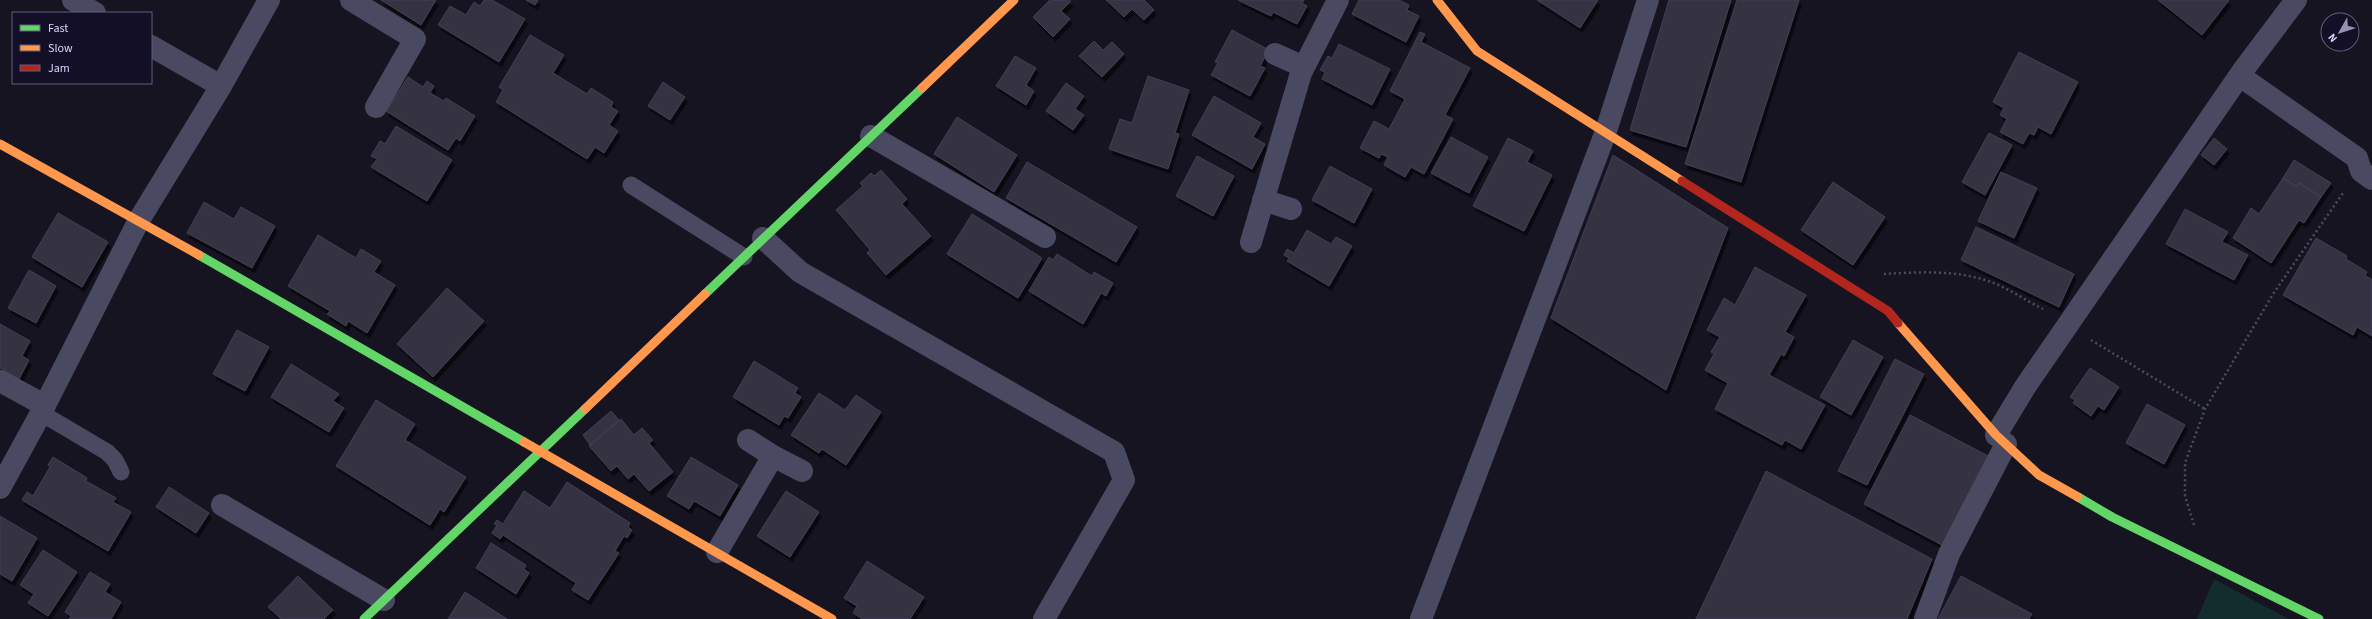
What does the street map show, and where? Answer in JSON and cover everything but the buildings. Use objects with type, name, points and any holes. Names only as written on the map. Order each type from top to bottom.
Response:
[{"type":"street","points":[[73,0],[93,12]]},
{"type":"street","points":[[0,488],[43,409],[139,220],[221,86],[269,0]]},
{"type":"street","points":[[351,0],[415,39],[376,107]]},
{"type":"street","points":[[364,619],[1014,0]]},
{"type":"street","points":[[1251,242],[1304,67],[1338,0]]},
{"type":"street","points":[[1437,0],[1477,51],[1605,134],[1776,239],[1888,312],[2001,440],[2039,475],[2112,517],[2319,619]]},
{"type":"street","points":[[1421,619],[1605,134],[1648,0]]},
{"type":"street","points":[[1925,619],[1949,554],[2025,387],[2240,76],[2296,0]]},
{"type":"street","points":[[152,47],[221,86]]},
{"type":"street","points":[[1275,54],[1304,67]]},
{"type":"street","points":[[2240,76],[2357,158],[2366,173]]},
{"type":"street","points":[[871,136],[1045,237]]},
{"type":"street","points":[[0,144],[139,220],[832,619]]},
{"type":"street","points":[[1263,200],[1292,209]]},
{"type":"street","points":[[763,238],[800,272],[1114,452],[1124,480],[1044,619]]},
{"type":"street","points":[[0,381],[43,409]]},
{"type":"street","points":[[748,440],[802,472]]},
{"type":"street","points":[[717,552],[773,456]]},
{"type":"street","points":[[222,505],[384,600]]},
{"type":"lane","points":[[632,185],[744,257]]},
{"type":"lane","points":[[43,409],[107,452],[115,460],[121,472]]},
{"type":"path","points":[[2199,561],[2195,528],[2185,496],[2185,463],[2205,409],[2273,294],[2366,173]]},
{"type":"green space","points":[[2214,579],[2289,619],[2197,619]]},
{"type":"traffic: fast","points":[[705,294],[922,88]]},
{"type":"traffic: fast","points":[[199,255],[524,442]]},
{"type":"traffic: fast","points":[[364,619],[585,409]]},
{"type":"traffic: fast","points":[[2078,497],[2112,517],[2319,619]]},
{"type":"traffic: slow","points":[[922,88],[1014,0]]},
{"type":"traffic: slow","points":[[1437,0],[1477,51],[1682,181]]},
{"type":"traffic: slow","points":[[0,144],[199,255]]},
{"type":"traffic: slow","points":[[585,409],[705,294]]},
{"type":"traffic: slow","points":[[1898,323],[1996,435],[2039,475],[2078,497]]},
{"type":"traffic: slow","points":[[524,442],[832,619]]},
{"type":"traffic: jam","points":[[1682,181],[1888,311],[1898,323]]}]
